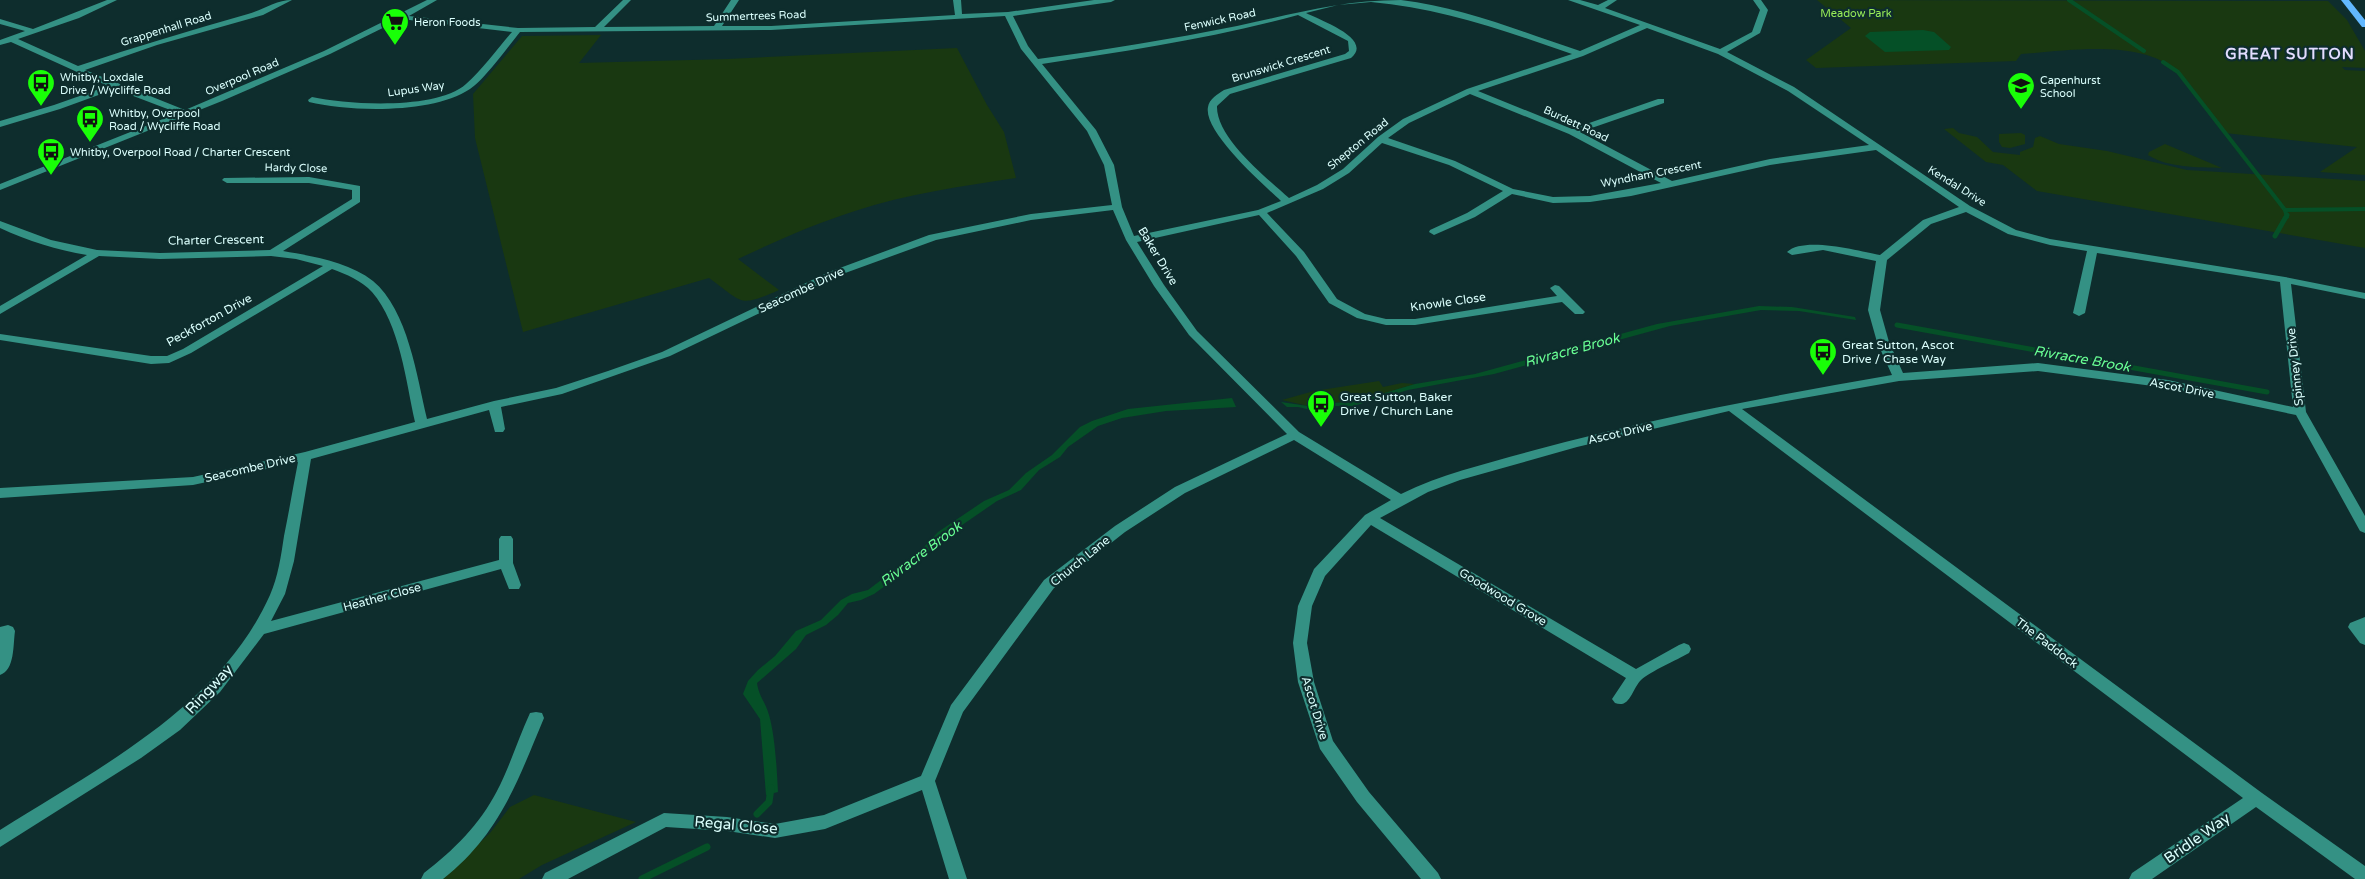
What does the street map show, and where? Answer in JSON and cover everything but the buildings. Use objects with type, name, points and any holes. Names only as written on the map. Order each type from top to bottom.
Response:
[{"type":"main road","points":[[2345,0],[2365,25]]},
{"type":"street","points":[[0,43],[76,16],[113,0]]},
{"type":"street","name":"Grappenhall Road","points":[[79,69],[154,43],[260,13],[288,0]]},
{"type":"street","name":"Overpool Road","points":[[0,187],[289,70],[433,0]]},
{"type":"street","points":[[596,30],[627,0]]},
{"type":"street","points":[[716,29],[735,0]]},
{"type":"street","points":[[957,0],[959,18]]},
{"type":"street","name":"Summertrees Road","points":[[401,17],[518,30],[716,29],[959,18],[1008,14],[1110,0]]},
{"type":"street","name":"Kendal Drive","points":[[1572,0],[1721,52],[1790,90],[1967,208],[2012,232],[2050,242],[2285,280],[2365,296]]},
{"type":"street","points":[[1599,8],[1613,0]]},
{"type":"street","points":[[1721,52],[1756,33],[1764,10],[1757,0]]},
{"type":"street","name":"Fenwick Road","points":[[1036,62],[1172,41],[1257,24],[1338,2],[1387,1],[1467,18],[1580,54]]},
{"type":"street","name":"Brunswick Crescent","points":[[1288,202],[1235,151],[1218,129],[1213,118],[1212,109],[1213,103],[1227,92],[1348,56],[1353,52],[1354,47],[1351,40],[1299,12]]},
{"type":"street","name":"Baker Drive","points":[[1008,14],[1024,47],[1091,130],[1109,166],[1117,207],[1131,240],[1159,286],[1193,332],[1295,435]]},
{"type":"street","points":[[0,21],[32,31]]},
{"type":"street","name":"Shepton Road","points":[[1131,240],[1261,212],[1288,202],[1320,187],[1346,171],[1381,139],[1406,121],[1470,90],[1580,54],[1648,25]]},
{"type":"street","name":"Lupus Way","points":[[313,103],[374,106],[446,98],[463,91],[469,86],[518,30]]},
{"type":"street","points":[[10,40],[115,86],[185,113]]},
{"type":"street","points":[[0,124],[57,108],[115,86]]},
{"type":"street","name":"Burdett Road","points":[[1470,90],[1572,132],[1670,184]]},
{"type":"street","points":[[1572,132],[1661,101]]},
{"type":"street","name":"Wyndham Crescent","points":[[1381,139],[1452,163],[1510,190],[1553,200],[1598,198],[1770,162],[1875,147]]},
{"type":"street","name":"Hardy Close","points":[[228,185],[243,180],[315,179],[356,188],[357,200],[272,253]]},
{"type":"street","points":[[1434,232],[1471,215],[1510,190]]},
{"type":"street","name":"Seacombe Drive","points":[[0,493],[194,480],[306,456],[494,405],[558,391],[666,354],[833,274],[933,237],[1031,217],[1117,207]]},
{"type":"street","points":[[1899,377],[1883,342],[1874,310],[1882,260],[1927,222],[1967,208]]},
{"type":"street","name":"Knowle Close","points":[[1261,212],[1300,254],[1333,301],[1361,316],[1386,322],[1415,322],[1565,298]]},
{"type":"street","name":"Charter Crescent","points":[[0,224],[21,234],[54,245],[97,252],[179,256],[272,253],[332,264],[362,278],[375,289],[389,309],[401,341],[422,425]]},
{"type":"street","points":[[1792,252],[1823,247],[1882,260]]},
{"type":"street","points":[[2079,313],[2092,249]]},
{"type":"street","points":[[0,312],[97,252]]},
{"type":"street","name":"Peckforton Drive","points":[[0,337],[151,360],[169,359],[187,352],[332,264]]},
{"type":"street","name":"Spinney Drive","points":[[2285,280],[2300,412],[2365,528]]},
{"type":"street","points":[[1555,288],[1579,312]]},
{"type":"street","name":"Ascot Drive","points":[[1432,879],[1363,797],[1326,744],[1306,682],[1300,643],[1305,606],[1319,573],[1370,518],[1401,500],[1455,477],[1576,443],[1731,407],[1899,377],[2038,367],[2168,384],[2300,412]]},
{"type":"street","points":[[494,405],[499,429]]},
{"type":"street","name":"The Paddock","points":[[1731,407],[2256,798],[2365,876]]},
{"type":"street","points":[[1295,435],[1401,500]]},
{"type":"street","name":"Church Lane","points":[[927,781],[956,709],[1049,584],[1120,529],[1180,490],[1295,435]]},
{"type":"street","name":"Ringway","points":[[0,839],[127,759],[174,725],[215,688],[259,630],[278,594],[287,561],[306,456]]},
{"type":"street","name":"Goodwood Grove","points":[[1370,518],[1636,676]]},
{"type":"street","points":[[506,539],[506,563],[514,585]]},
{"type":"street","name":"Heather Close","points":[[259,630],[506,563]]},
{"type":"street","points":[[2360,625],[2365,639]]},
{"type":"street","points":[[0,633],[8,631],[3,666],[0,669]]},
{"type":"street","points":[[1620,699],[1636,676],[1684,649]]},
{"type":"street","points":[[430,879],[442,870],[484,826],[502,797],[536,718]]},
{"type":"street","points":[[927,781],[958,879]]},
{"type":"street","name":"Regal Close","points":[[551,879],[664,820],[727,824],[776,831],[825,822],[927,781]]},
{"type":"street","name":"Bridle Way","points":[[2138,879],[2256,798]]},
{"type":"green space","name":"Meadow Park","points":[[1817,0],[2328,1],[2347,20],[2365,51],[2365,68],[2342,67],[2345,70],[2365,71],[2365,175],[2320,172],[2357,147],[2225,133],[2178,72],[2163,61],[2144,54],[2103,49],[2082,49],[2021,54],[2016,61],[1816,68],[1806,60],[1851,28]]},
{"type":"green space","points":[[601,35],[579,63],[728,59],[957,48],[987,105],[1004,132],[1016,178],[934,191],[874,205],[810,227],[752,252],[738,259],[779,290],[756,299],[748,301],[736,298],[709,278],[523,332],[475,138],[473,94],[522,36]]},
{"type":"green space","points":[[1953,128],[1959,133],[1977,137],[1993,152],[2020,155],[2020,152],[2033,147],[2035,138],[2040,136],[2059,144],[2107,151],[2187,170],[2365,181],[2365,248],[2037,191],[2003,165],[1986,162],[1944,129]]},
{"type":"green space","points":[[2021,133],[2025,135],[2025,144],[2010,148],[2002,147],[1999,142],[1999,134]]},
{"type":"green space","points":[[2165,144],[2222,168],[2174,165],[2148,155],[2149,152]]},
{"type":"green space","points":[[1379,381],[1383,387],[1402,383],[1415,384],[1354,402],[1308,406],[1282,400],[1314,391]]},
{"type":"green space","points":[[534,795],[636,822],[542,865],[519,879],[442,879],[490,833],[510,807]]},
{"type":"water","points":[[1923,30],[1934,32],[1951,47],[1949,50],[1885,52],[1865,36],[1870,32]]},
{"type":"water","points":[[1759,306],[1792,307],[1855,317],[1856,320],[1799,311],[1761,310],[1670,326],[1494,374],[1408,390],[1353,406],[1330,406],[1311,410],[1287,407],[1281,402],[1308,406],[1354,402],[1415,384],[1475,374],[1657,324]]},
{"type":"water","points":[[1232,398],[1236,407],[1166,411],[1122,418],[1098,426],[1068,447],[1060,457],[1039,470],[1021,490],[997,501],[939,541],[922,559],[874,594],[848,603],[826,625],[806,635],[796,649],[757,683],[771,723],[776,764],[778,792],[766,795],[760,719],[743,694],[748,681],[775,656],[796,631],[821,620],[841,600],[852,594],[868,590],[922,549],[938,532],[984,501],[1009,490],[1026,473],[1052,455],[1080,427],[1128,409]]},
{"type":"waterway","points":[[2069,0],[2144,51]]},
{"type":"waterway","points":[[2163,62],[2178,72],[2285,210]]},
{"type":"waterway","points":[[2285,210],[2365,209]]},
{"type":"waterway","points":[[2285,210],[2287,216]]},
{"type":"waterway","points":[[2275,236],[2287,216]]},
{"type":"waterway","name":"Rivracre Brook","points":[[1897,325],[2267,392]]},
{"type":"waterway","name":"Rivracre Brook","points":[[757,814],[769,802],[771,788]]},
{"type":"waterway","name":"Rivracre Brook","points":[[642,879],[707,847]]},
{"type":"place","name":"Heron Foods","points":[[395,46]]},
{"type":"place","name":"Whitby, Loxdale Drive / Wycliffe Road","points":[[41,107]]},
{"type":"place","name":"Capenhurst School","points":[[2021,110]]},
{"type":"place","name":"Whitby, Overpool Road / Wycliffe Road","points":[[90,143]]},
{"type":"place","name":"Whitby, Overpool Road / Charter Crescent","points":[[51,176]]},
{"type":"place","name":"Great Sutton, Ascot Drive / Chase Way","points":[[1823,376]]},
{"type":"place","name":"Great Sutton, Baker Drive / Church Lane","points":[[1321,428]]},
{"type":"district","name":"GREAT SUTTON","points":[[2290,54]]}]
